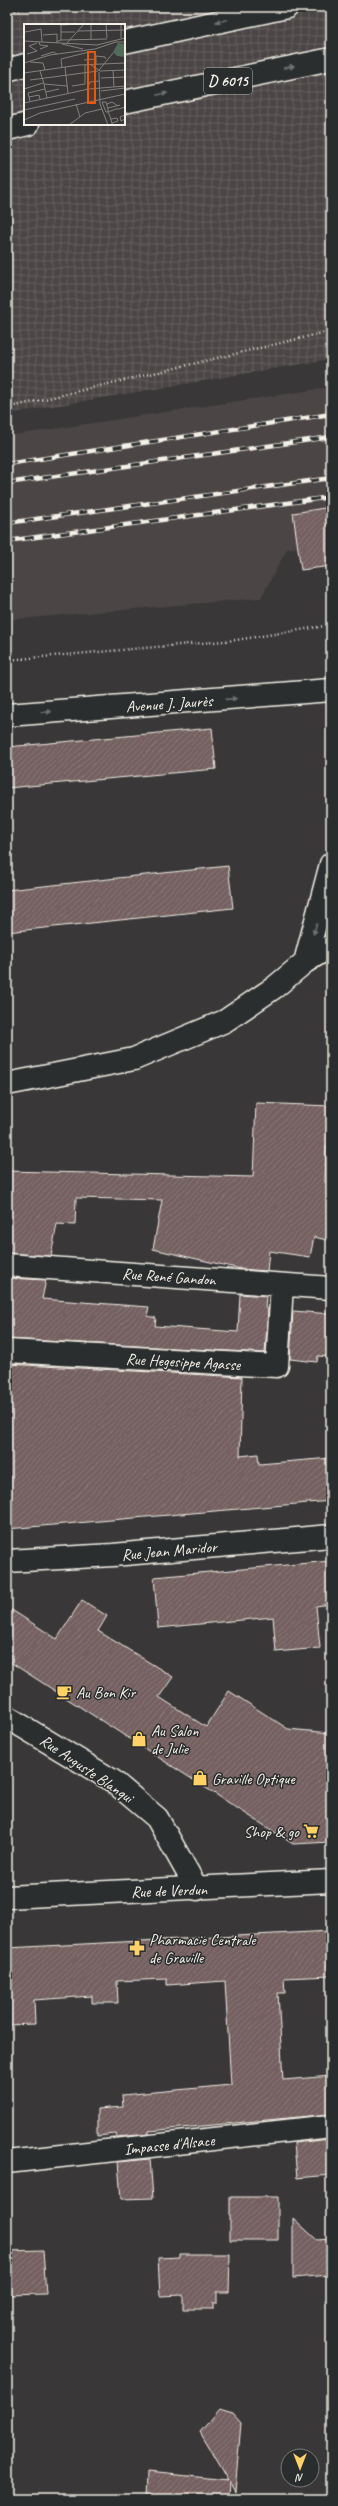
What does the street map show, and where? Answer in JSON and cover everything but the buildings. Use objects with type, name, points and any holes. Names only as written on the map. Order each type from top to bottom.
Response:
[{"type":"street","points":[[125,42],[287,7]]},
{"type":"street","name":"D 6015","points":[[125,102],[331,59]]},
{"type":"street","points":[[7,70],[24,65]]},
{"type":"street","points":[[7,129],[24,125]]},
{"type":"street","name":"Avenue J. Jaurès","points":[[7,715],[313,693],[331,690]]},
{"type":"street","points":[[305,962],[331,864]]},
{"type":"street","points":[[7,1084],[134,1059],[225,1021],[275,987],[305,962],[331,946]]},
{"type":"street","name":"Rue René Gandon","points":[[7,1265],[331,1288]]},
{"type":"street","name":"Rue Hegesippe Agasse","points":[[7,1351],[277,1366],[282,1285]]},
{"type":"street","name":"Rue Jean Maridor","points":[[7,1561],[113,1555],[331,1536]]},
{"type":"street","name":"Rue Auguste Blanqui","points":[[7,1717],[113,1781],[157,1818],[197,1889]]},
{"type":"street","name":"Rue de Verdun","points":[[7,1897],[197,1889],[331,1881]]},
{"type":"street","name":"Impasse d'Alsace","points":[[7,2162],[331,2126]]},
{"type":"path","points":[[7,12],[30,7]]},
{"type":"path","points":[[7,408],[331,331]]},
{"type":"path","points":[[7,660],[236,640],[331,625]]},
{"type":"shaded area","points":[[7,7],[331,7],[331,359],[7,414]]},
{"type":"shaded area","points":[[331,387],[331,542],[287,549],[261,598],[7,620],[7,436]]},
{"type":"railway","points":[[7,464],[331,414]]},
{"type":"railway","points":[[7,483],[331,437]]},
{"type":"railway","points":[[7,523],[331,478]]},
{"type":"railway","points":[[7,541],[331,497]]},
{"type":"place","name":"Au Bon Kir","points":[[64,1692]]},
{"type":"place","name":"Au Salon de Julie","points":[[139,1739]]},
{"type":"place","name":"Graville Optique","points":[[200,1778]]},
{"type":"place","name":"Shop & go","points":[[311,1831]]},
{"type":"place","name":"Pharmacie Centrale de Graville","points":[[137,1948]]}]
